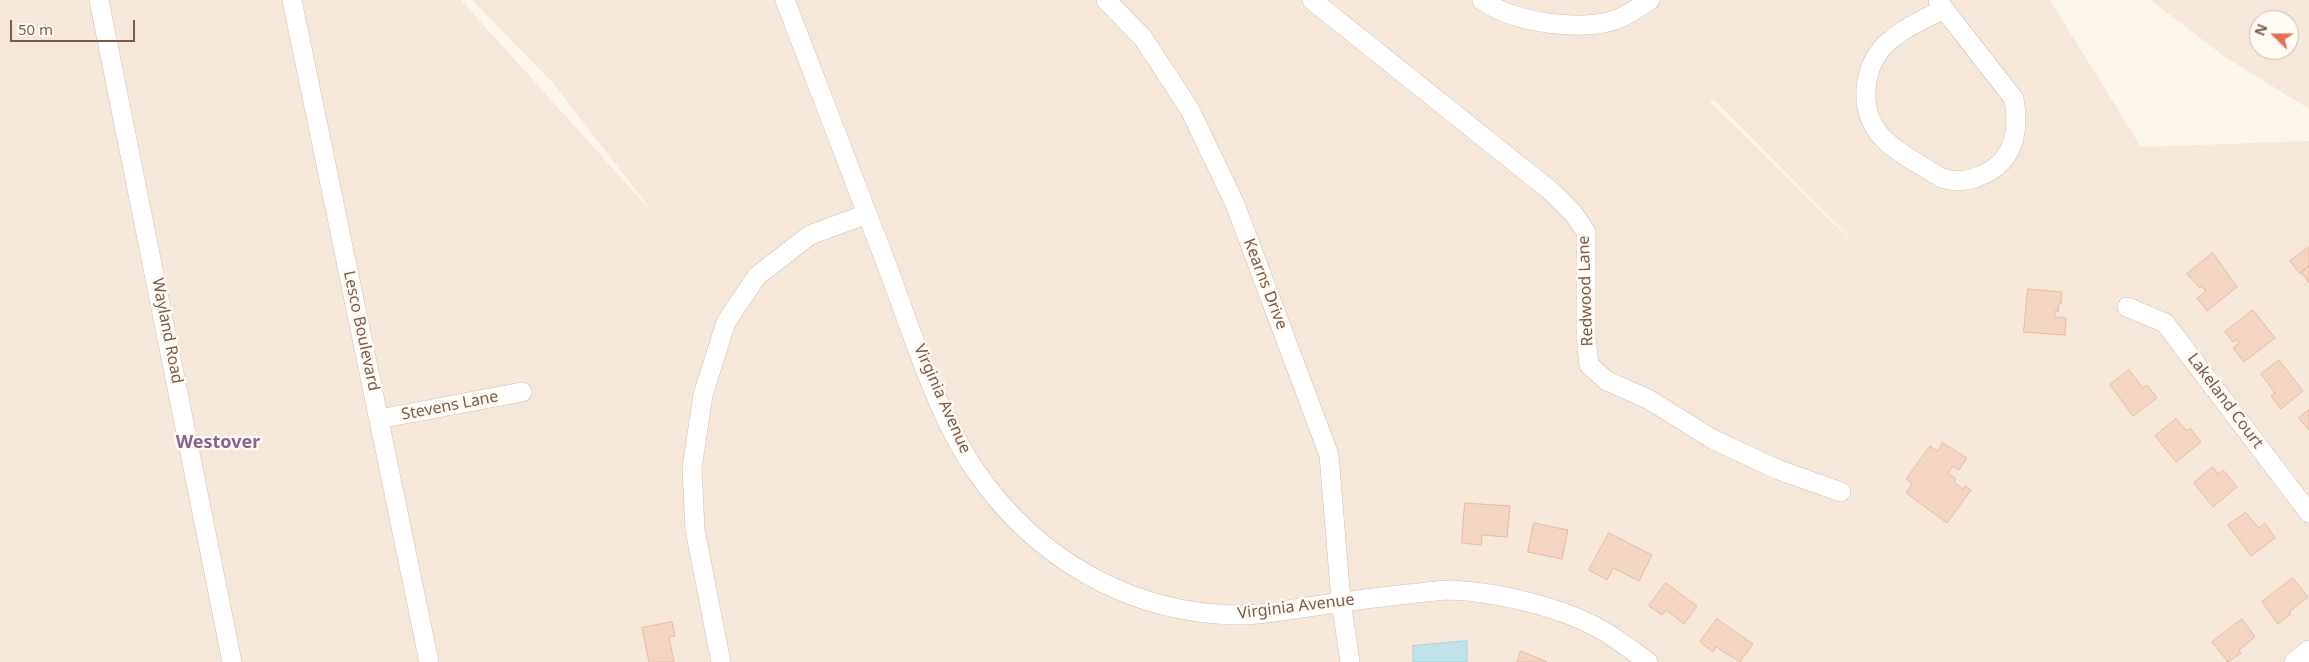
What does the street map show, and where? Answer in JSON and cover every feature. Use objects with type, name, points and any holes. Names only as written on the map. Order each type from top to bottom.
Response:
[{"type":"street","name":"Wayland Road","points":[[99,0],[232,662]]},
{"type":"street","name":"Lesco Boulevard","points":[[292,0],[429,662]]},
{"type":"street","name":"Virginia Avenue","points":[[784,0],[935,393],[960,446],[975,471],[1012,516],[1043,545],[1074,568],[1102,584],[1131,596],[1208,613],[1242,615],[1341,601],[1449,590],[1513,599],[1589,624],[1606,633],[1648,662]]},
{"type":"street","name":"Kearns Drive","points":[[1106,0],[1143,38],[1190,110],[1235,204],[1330,455],[1341,601],[1350,662]]},
{"type":"street","name":"Redwood Lane","points":[[1312,0],[1552,192],[1573,213],[1586,232],[1586,336],[1590,365],[1607,382],[1648,399],[1722,444],[1779,470],[1841,492]]},
{"type":"street","points":[[1482,0],[1493,8],[1530,21],[1591,25],[1620,18],[1650,0]]},
{"type":"street","points":[[1941,4],[2014,99],[2017,117],[2016,134],[2003,162],[1989,172],[1959,181],[1944,178],[1905,156],[1881,136],[1871,121],[1866,105],[1866,85],[1872,63],[1885,45],[1941,4]]},
{"type":"street","points":[[721,662],[694,530],[692,468],[703,395],[726,322],[757,276],[810,235],[867,214]]},
{"type":"street","name":"Lakeland Court","points":[[2127,307],[2165,323],[2309,513]]},
{"type":"street","name":"Stevens Lane","points":[[379,420],[522,392]]},
{"type":"street","points":[[2294,662],[2309,650]]},
{"type":"shaded area","points":[[0,0],[461,0],[654,214],[553,83],[472,0],[2050,0],[2141,147],[2309,141],[2309,662],[0,662]],"holes":[[[1714,100],[1848,237],[1710,102]]]},
{"type":"shaded area","points":[[2150,0],[2309,0],[2309,109],[2225,57]]},
{"type":"water","points":[[1467,641],[1467,662],[1413,662],[1413,646]]},
{"type":"building","points":[[2309,247],[2309,266],[2300,274],[2290,261]]},
{"type":"building","points":[[2213,253],[2237,287],[2207,311],[2197,298],[2206,291],[2202,286],[2200,288],[2187,274]]},
{"type":"building","points":[[2309,266],[2309,283],[2301,272]]},
{"type":"building","points":[[2028,289],[2062,292],[2061,304],[2059,303],[2058,312],[2055,311],[2055,317],[2066,318],[2065,335],[2024,332]]},
{"type":"building","points":[[2253,310],[2275,338],[2244,362],[2233,348],[2239,343],[2236,339],[2233,342],[2225,332]]},
{"type":"building","points":[[2279,360],[2303,391],[2281,409],[2271,396],[2275,393],[2261,374]]},
{"type":"building","points":[[2129,370],[2143,388],[2147,385],[2157,398],[2133,416],[2110,385]]},
{"type":"building","points":[[2309,410],[2309,430],[2299,418]]},
{"type":"building","points":[[2176,419],[2187,431],[2190,428],[2201,442],[2176,462],[2155,436]]},
{"type":"building","points":[[1943,443],[1967,458],[1959,470],[1953,466],[1948,473],[1956,479],[1954,482],[1963,489],[1965,486],[1971,490],[1947,523],[1906,493],[1912,484],[1906,479],[1930,446],[1937,451]]},
{"type":"building","points":[[2213,467],[2218,474],[2223,470],[2237,487],[2213,507],[2194,483]]},
{"type":"building","points":[[1465,503],[1510,506],[1507,537],[1482,535],[1481,545],[1462,543]]},
{"type":"building","points":[[2246,513],[2259,528],[2265,523],[2275,538],[2251,556],[2228,525]]},
{"type":"building","points":[[1534,523],[1568,530],[1562,559],[1528,552]]},
{"type":"building","points":[[1609,533],[1652,555],[1639,581],[1613,568],[1607,580],[1589,570]]},
{"type":"building","points":[[2293,578],[2308,597],[2289,612],[2291,614],[2278,624],[2262,602]]},
{"type":"building","points":[[1666,583],[1697,606],[1684,624],[1666,610],[1662,615],[1649,606]]},
{"type":"building","points":[[1717,619],[1753,644],[1740,662],[1716,647],[1713,652],[1700,642]]},
{"type":"building","points":[[2242,619],[2255,637],[2239,650],[2241,653],[2228,662],[2212,642]]},
{"type":"building","points":[[672,622],[675,636],[669,637],[674,662],[649,662],[642,628]]},
{"type":"building","points":[[1521,651],[1547,662],[1517,662]]},
{"type":"district","name":"Westover","points":[[218,443]]}]
